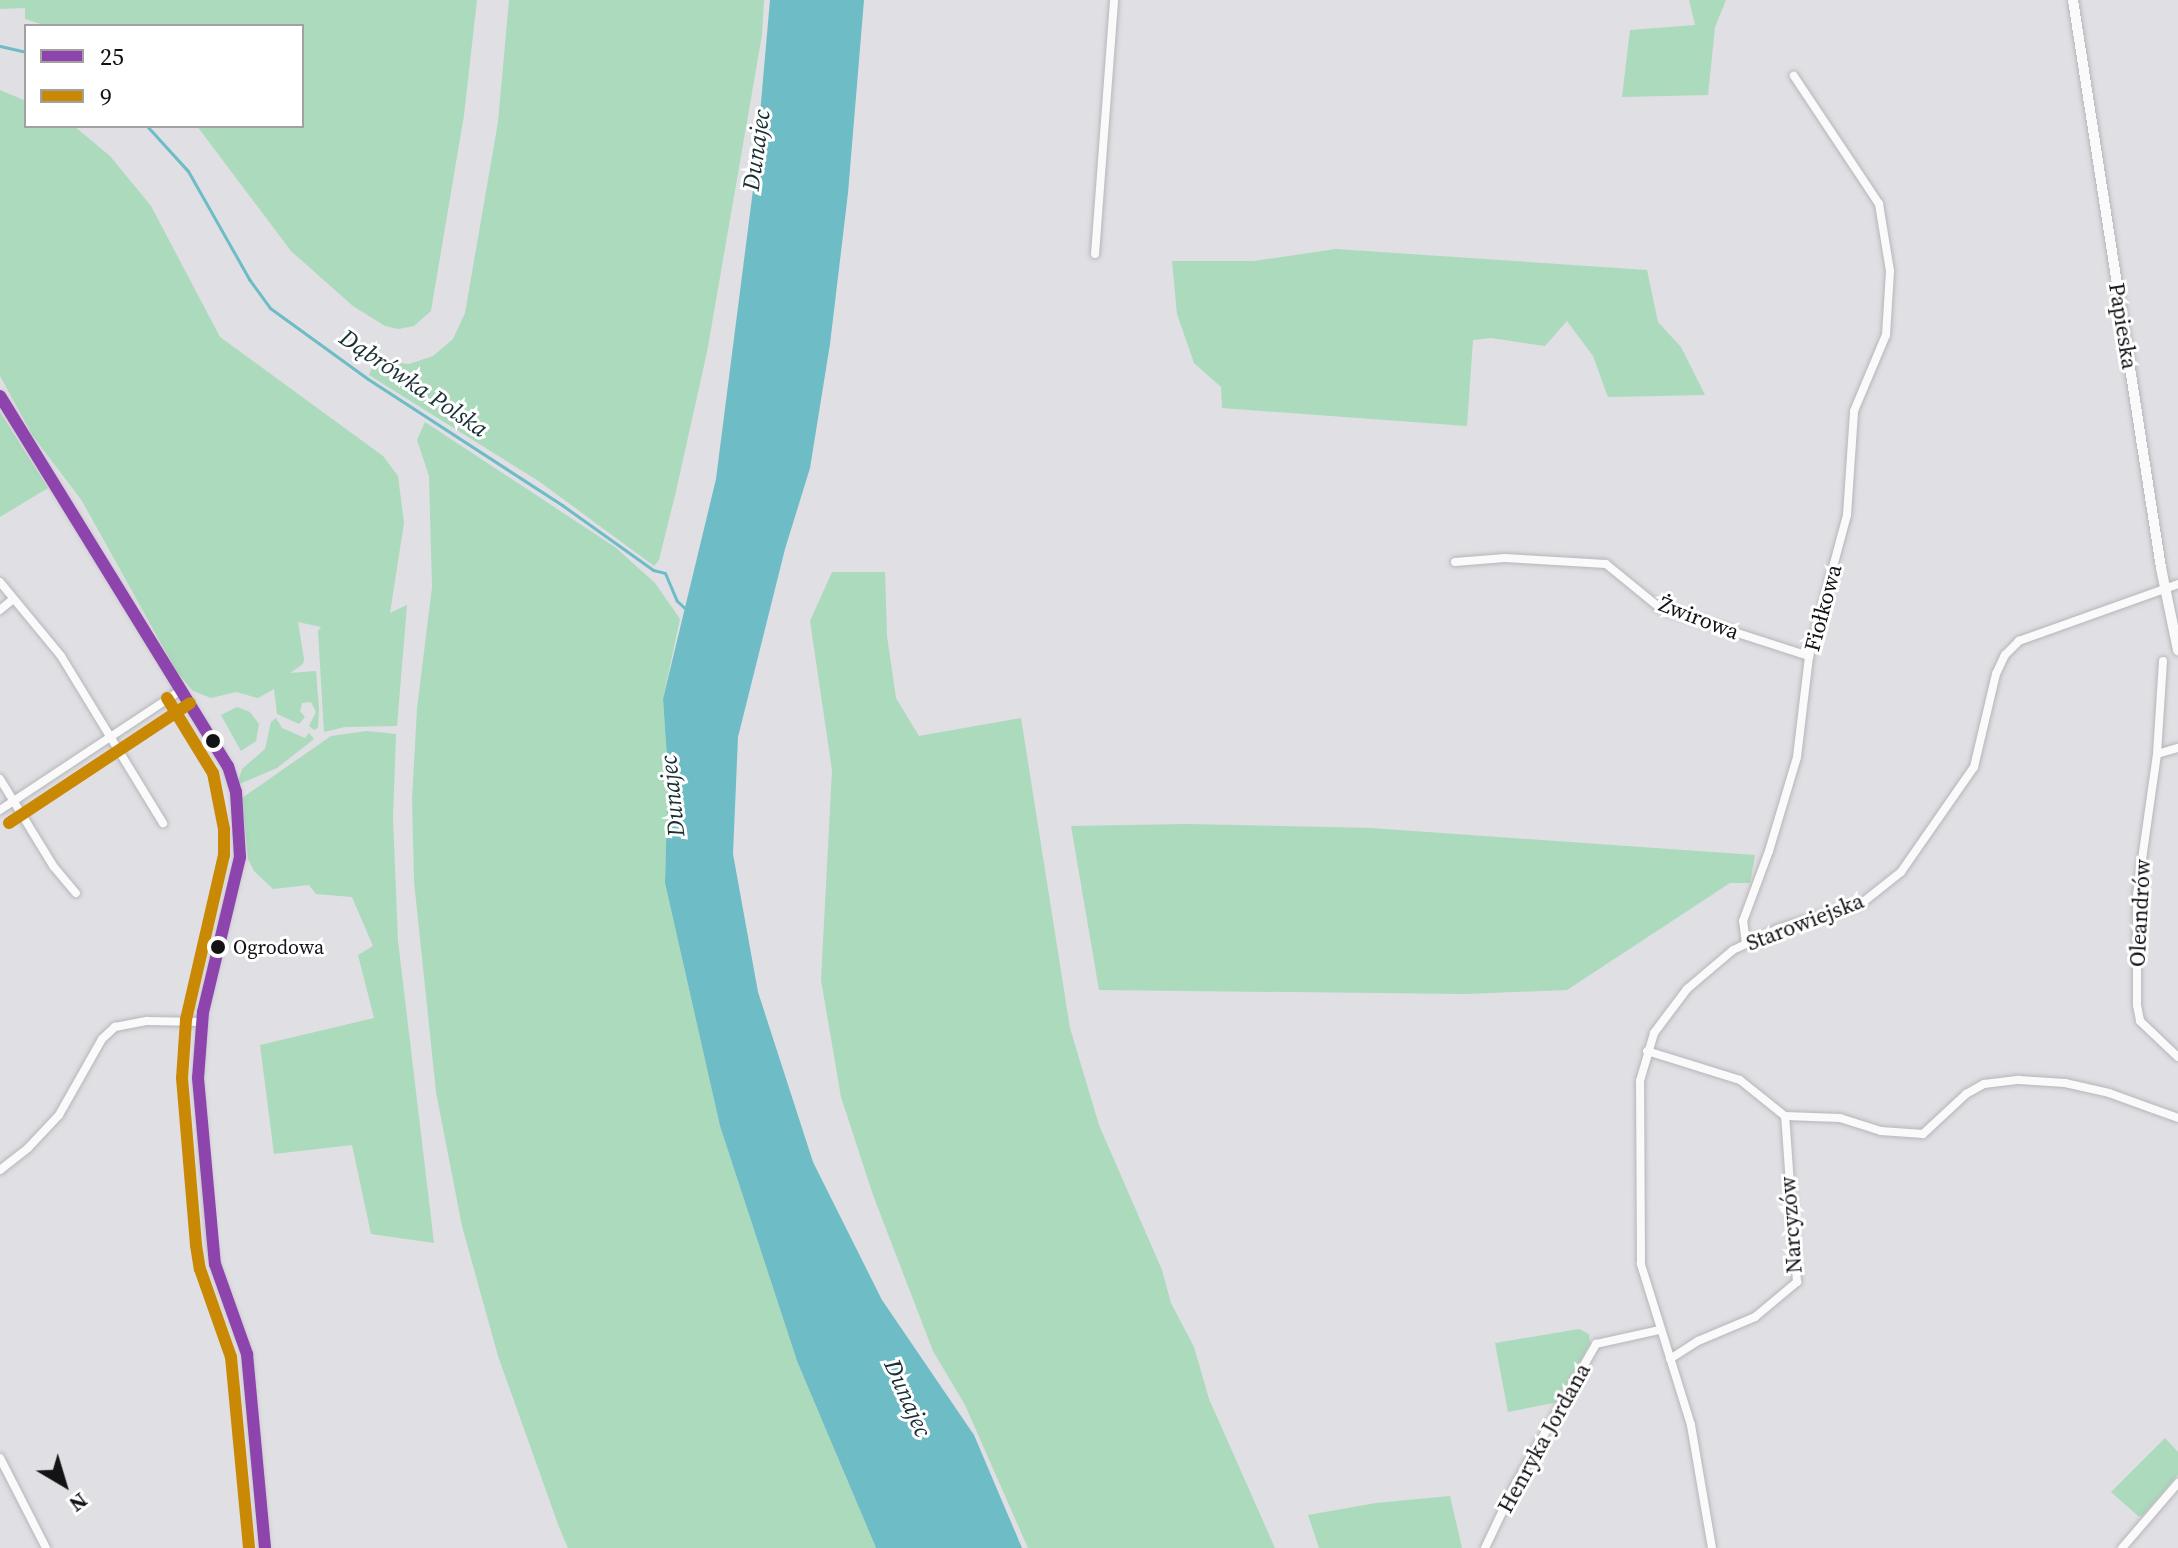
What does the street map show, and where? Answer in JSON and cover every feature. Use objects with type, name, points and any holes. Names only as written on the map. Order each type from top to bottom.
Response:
[{"type":"street","points":[[1095,254],[1114,0]]},
{"type":"street","name":"Papieska","points":[[2073,0],[2164,590],[2178,650]]},
{"type":"street","name":"Fiołkowa","points":[[1746,944],[1743,921],[1769,851],[1797,757],[1809,656],[1847,515],[1854,411],[1886,335],[1890,271],[1879,204],[1794,76]]},
{"type":"street","points":[[0,396],[228,766],[236,792],[240,857],[202,1022],[198,1078],[215,1264],[245,1339],[265,1548]]},
{"type":"street","name":"Żwirowa","points":[[1455,562],[1505,558],[1606,564],[1660,608],[1809,656]]},
{"type":"street","points":[[0,582],[61,656],[163,823]]},
{"type":"street","name":"Starowiejska","points":[[1712,1548],[1691,1425],[1641,1264],[1638,1229],[1640,1081],[1647,1051],[1662,1019],[1687,989],[1746,944],[1780,928],[1862,903],[1901,872],[1974,767],[1996,674],[2005,655],[2019,641],[2178,584]]},
{"type":"street","points":[[0,610],[13,599]]},
{"type":"street","name":"Oleandrów","points":[[2163,661],[2157,754],[2137,895],[2137,1005],[2140,1021],[2178,1057]]},
{"type":"street","points":[[0,810],[181,690]]},
{"type":"street","points":[[2157,754],[2178,748]]},
{"type":"street","points":[[0,779],[54,867],[76,893]]},
{"type":"street","points":[[0,1170],[28,1148],[59,1115],[102,1039],[115,1027],[147,1021],[202,1022]]},
{"type":"street","points":[[1647,1051],[1740,1080],[1785,1116],[1840,1118],[1881,1131],[1923,1134],[1966,1094],[1984,1084],[2019,1080],[2065,1083],[2109,1093],[2178,1118]]},
{"type":"street","name":"Narcyzów","points":[[1670,1359],[1698,1341],[1755,1317],[1797,1282],[1785,1116]]},
{"type":"street","name":"Henryka Jordana","points":[[1485,1548],[1515,1485],[1596,1344],[1659,1330]]},
{"type":"street","points":[[0,1458],[46,1548]]},
{"type":"street","points":[[2122,1548],[2178,1483]]},
{"type":"green space","points":[[0,0],[477,0],[464,115],[431,311],[414,326],[398,329],[385,326],[353,306],[291,251],[199,128],[304,128],[304,24],[41,24],[25,19],[25,8],[0,9]]},
{"type":"green space","points":[[509,0],[764,0],[762,35],[707,352],[659,560],[654,566],[540,482],[369,375],[375,360],[409,364],[433,356],[453,339],[465,313],[498,122]]},
{"type":"green space","points":[[1689,0],[1726,0],[1715,27],[1708,95],[1622,97],[1630,30],[1695,25]]},
{"type":"green space","points":[[0,90],[24,100],[24,128],[76,128],[110,156],[151,206],[220,337],[383,456],[398,476],[404,523],[390,613],[407,605],[397,726],[345,727],[324,732],[318,631],[321,627],[298,622],[304,659],[303,664],[290,673],[316,671],[318,728],[314,730],[309,726],[316,712],[311,702],[302,703],[300,711],[305,717],[299,724],[277,714],[274,689],[258,698],[236,692],[211,698],[193,691],[177,672],[82,501],[33,436],[0,376]]},
{"type":"green space","points":[[1336,249],[1647,270],[1658,322],[1681,347],[1705,395],[1608,397],[1593,356],[1567,321],[1545,346],[1491,338],[1473,340],[1467,426],[1222,408],[1221,387],[1194,363],[1177,314],[1172,261],[1254,261]]},
{"type":"green space","points":[[0,412],[48,488],[0,517]]},
{"type":"green space","points":[[425,422],[615,547],[655,583],[680,619],[663,699],[668,772],[665,883],[720,1126],[797,1361],[876,1548],[568,1548],[559,1527],[498,1356],[462,1226],[436,1092],[414,881],[412,799],[417,709],[432,587],[429,476],[417,440]]},
{"type":"green space","points":[[832,572],[885,572],[887,636],[896,698],[919,736],[1021,718],[1070,1028],[1099,1125],[1162,1270],[1171,1303],[1194,1347],[1209,1399],[1275,1548],[1028,1548],[965,1405],[933,1351],[873,1195],[841,1097],[821,980],[832,770],[810,621]]},
{"type":"green space","points":[[237,707],[250,712],[259,724],[256,741],[241,751],[221,715]]},
{"type":"green space","points":[[276,718],[282,728],[305,738],[309,733],[314,739],[277,768],[237,785],[242,769],[265,749],[271,722]]},
{"type":"green space","points":[[367,731],[396,734],[393,817],[398,941],[434,1243],[371,1234],[352,1145],[274,1154],[260,1045],[374,1018],[358,955],[373,946],[352,897],[316,894],[309,885],[273,889],[254,871],[248,859],[242,798],[331,736]]},
{"type":"green space","points":[[1187,824],[1371,828],[1755,855],[1750,883],[1730,883],[1567,990],[1466,994],[1099,990],[1071,826]]},
{"type":"green space","points":[[1579,1329],[1589,1334],[1590,1343],[1559,1402],[1508,1412],[1495,1343]]},
{"type":"green space","points":[[2165,1438],[2178,1452],[2178,1475],[2142,1516],[2138,1516],[2111,1492]]},
{"type":"green space","points":[[1450,1496],[1462,1548],[1319,1548],[1308,1515],[1376,1503]]},
{"type":"water","name":"Dunajec","points":[[770,0],[864,0],[848,193],[830,344],[810,468],[785,549],[738,737],[733,854],[758,992],[813,1162],[882,1300],[974,1435],[1022,1548],[876,1548],[797,1361],[720,1126],[665,883],[668,772],[663,699],[716,479],[754,182]]},
{"type":"waterway","name":"Dąbrówka Polska","points":[[0,46],[24,52]]},
{"type":"waterway","name":"Dąbrówka Polska","points":[[149,128],[188,171],[249,279],[270,308],[368,379],[562,505],[653,570],[665,573],[677,601],[686,609]]},
{"type":"transit line","name":"25","points":[[0,396],[228,766],[236,792],[240,857],[203,1012],[198,1078],[215,1264],[247,1354],[265,1548]]},
{"type":"transit line","name":"9","points":[[167,698],[213,773],[224,829],[224,855],[186,1020],[182,1078],[196,1245],[200,1269],[231,1357],[249,1548]]},
{"type":"transit line","name":"9","points":[[9,823],[190,703]]},
{"type":"place","name":"Ogrodowa","points":[[218,947]]}]
